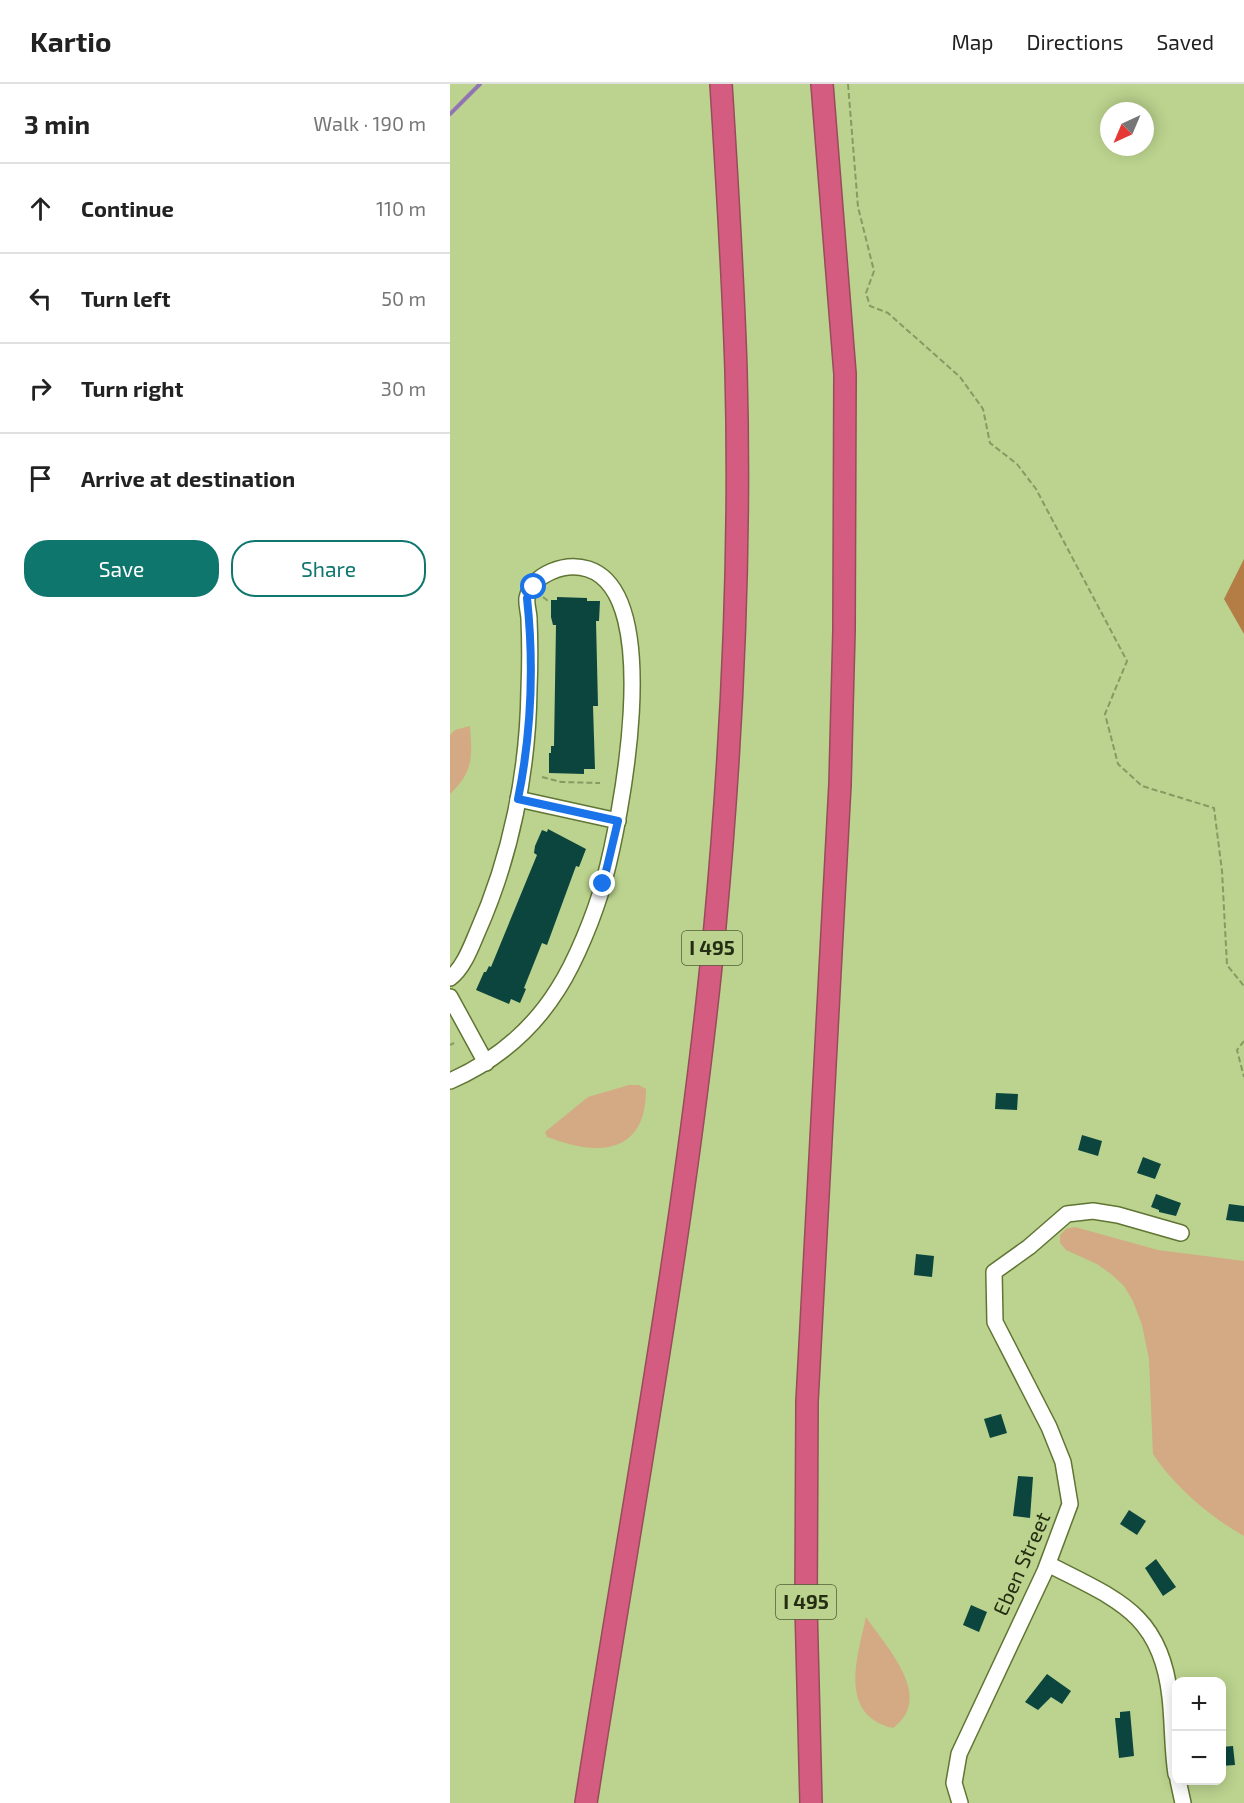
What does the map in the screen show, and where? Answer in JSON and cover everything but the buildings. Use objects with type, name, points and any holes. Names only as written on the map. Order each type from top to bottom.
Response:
[{"type":"highway","name":"I 495","points":[[586,1803],[668,1292],[715,926],[728,760],[736,530],[736,373],[721,84]]},
{"type":"highway","name":"I 495","points":[[811,1803],[806,1605],[807,1402],[840,784],[844,630],[845,374],[822,84]]},
{"type":"street","points":[[450,978],[471,946],[502,870],[524,771],[529,692],[527,598],[536,583],[551,571],[571,566],[585,568],[599,573],[614,587],[622,604],[630,657],[631,710],[628,764],[618,821],[603,884],[560,987],[528,1030],[486,1063],[450,1081]]},
{"type":"street","points":[[518,799],[618,821]]},
{"type":"street","points":[[450,997],[486,1063]]},
{"type":"street","name":"Eben Street","points":[[960,1803],[954,1783],[959,1754],[1048,1564],[1067,1518],[1070,1504],[1067,1477],[1049,1427],[995,1322],[994,1272],[1029,1248],[1067,1214],[1093,1211],[1118,1215],[1181,1233]]},
{"type":"street","points":[[1048,1564],[1120,1602],[1143,1623],[1153,1636],[1165,1663],[1170,1696],[1172,1752]]},
{"type":"street","points":[[1179,1785],[1183,1803]]},
{"type":"path","points":[[848,84],[858,207],[874,271],[866,293],[870,306],[888,313],[960,377],[983,409],[990,443],[1017,464],[1036,489],[1126,661],[1105,714],[1118,764],[1142,786],[1214,808],[1222,871],[1227,965],[1244,986]]},
{"type":"path","points":[[542,777],[561,782],[600,783]]},
{"type":"path","points":[[1244,1041],[1237,1050],[1244,1077]]},
{"type":"shaded area","points":[[1244,559],[1244,634],[1224,599]]},
{"type":"shaded area","points":[[470,726],[470,763],[464,778],[450,794],[450,735],[455,730]]},
{"type":"shaded area","points":[[629,1085],[639,1085],[646,1089],[644,1111],[638,1127],[628,1139],[600,1148],[584,1147],[547,1137],[545,1132],[588,1097]]},
{"type":"shaded area","points":[[1075,1227],[1158,1250],[1244,1261],[1244,1536],[1218,1520],[1194,1500],[1171,1478],[1153,1454],[1149,1359],[1142,1325],[1133,1301],[1124,1286],[1097,1264],[1066,1250],[1060,1243],[1060,1235],[1066,1229]]},
{"type":"shaded area","points":[[866,1617],[903,1672],[908,1687],[910,1702],[905,1716],[893,1728],[875,1721],[864,1711],[858,1697],[856,1665]]},
{"type":"waterway","points":[[450,114],[480,84]]},
{"type":"route","points":[[534,587],[527,598],[529,692],[524,771],[518,799],[618,821],[603,884]]}]
